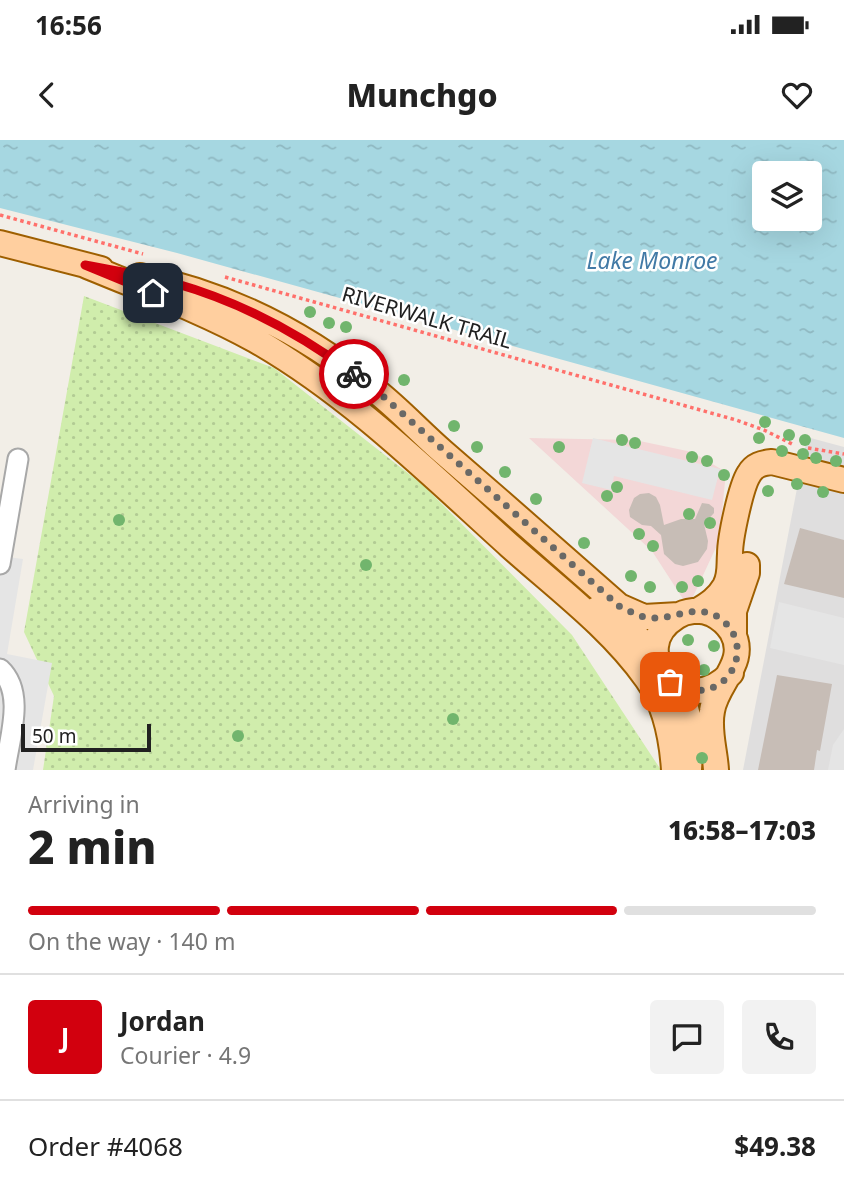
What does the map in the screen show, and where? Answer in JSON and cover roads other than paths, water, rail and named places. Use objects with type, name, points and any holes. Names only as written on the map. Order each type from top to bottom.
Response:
[{"type":"main road","points":[[0,243],[85,265],[172,283],[222,298],[272,321],[323,351],[376,390],[412,422],[436,467],[587,616],[660,682],[684,699],[688,710],[689,770]]},
{"type":"main road","points":[[85,265],[198,312],[281,356],[351,404],[619,606],[644,617],[709,612],[728,626],[734,636]]},
{"type":"main road","points":[[281,356],[315,367],[403,434],[409,433],[412,422]]},
{"type":"main road","points":[[656,658],[660,632],[668,622],[713,601],[727,584],[730,552],[741,498],[748,475],[754,467],[763,463],[793,466],[844,480]]},
{"type":"main road","points":[[436,467],[590,604],[643,642],[656,658],[664,675],[660,682],[674,770]]},
{"type":"main road","points":[[716,770],[710,724],[715,699],[736,661],[734,611],[747,573],[741,498]]},
{"type":"main road","points":[[660,682],[696,692],[709,690],[722,683],[731,673]]},
{"type":"lane","points":[[0,564],[18,459]]},
{"type":"lane","points":[[0,669],[13,686],[14,701],[5,770]]},
{"type":"water","name":"Lake Monroe","points":[[0,140],[844,140],[844,438],[177,253],[0,208]]}]
